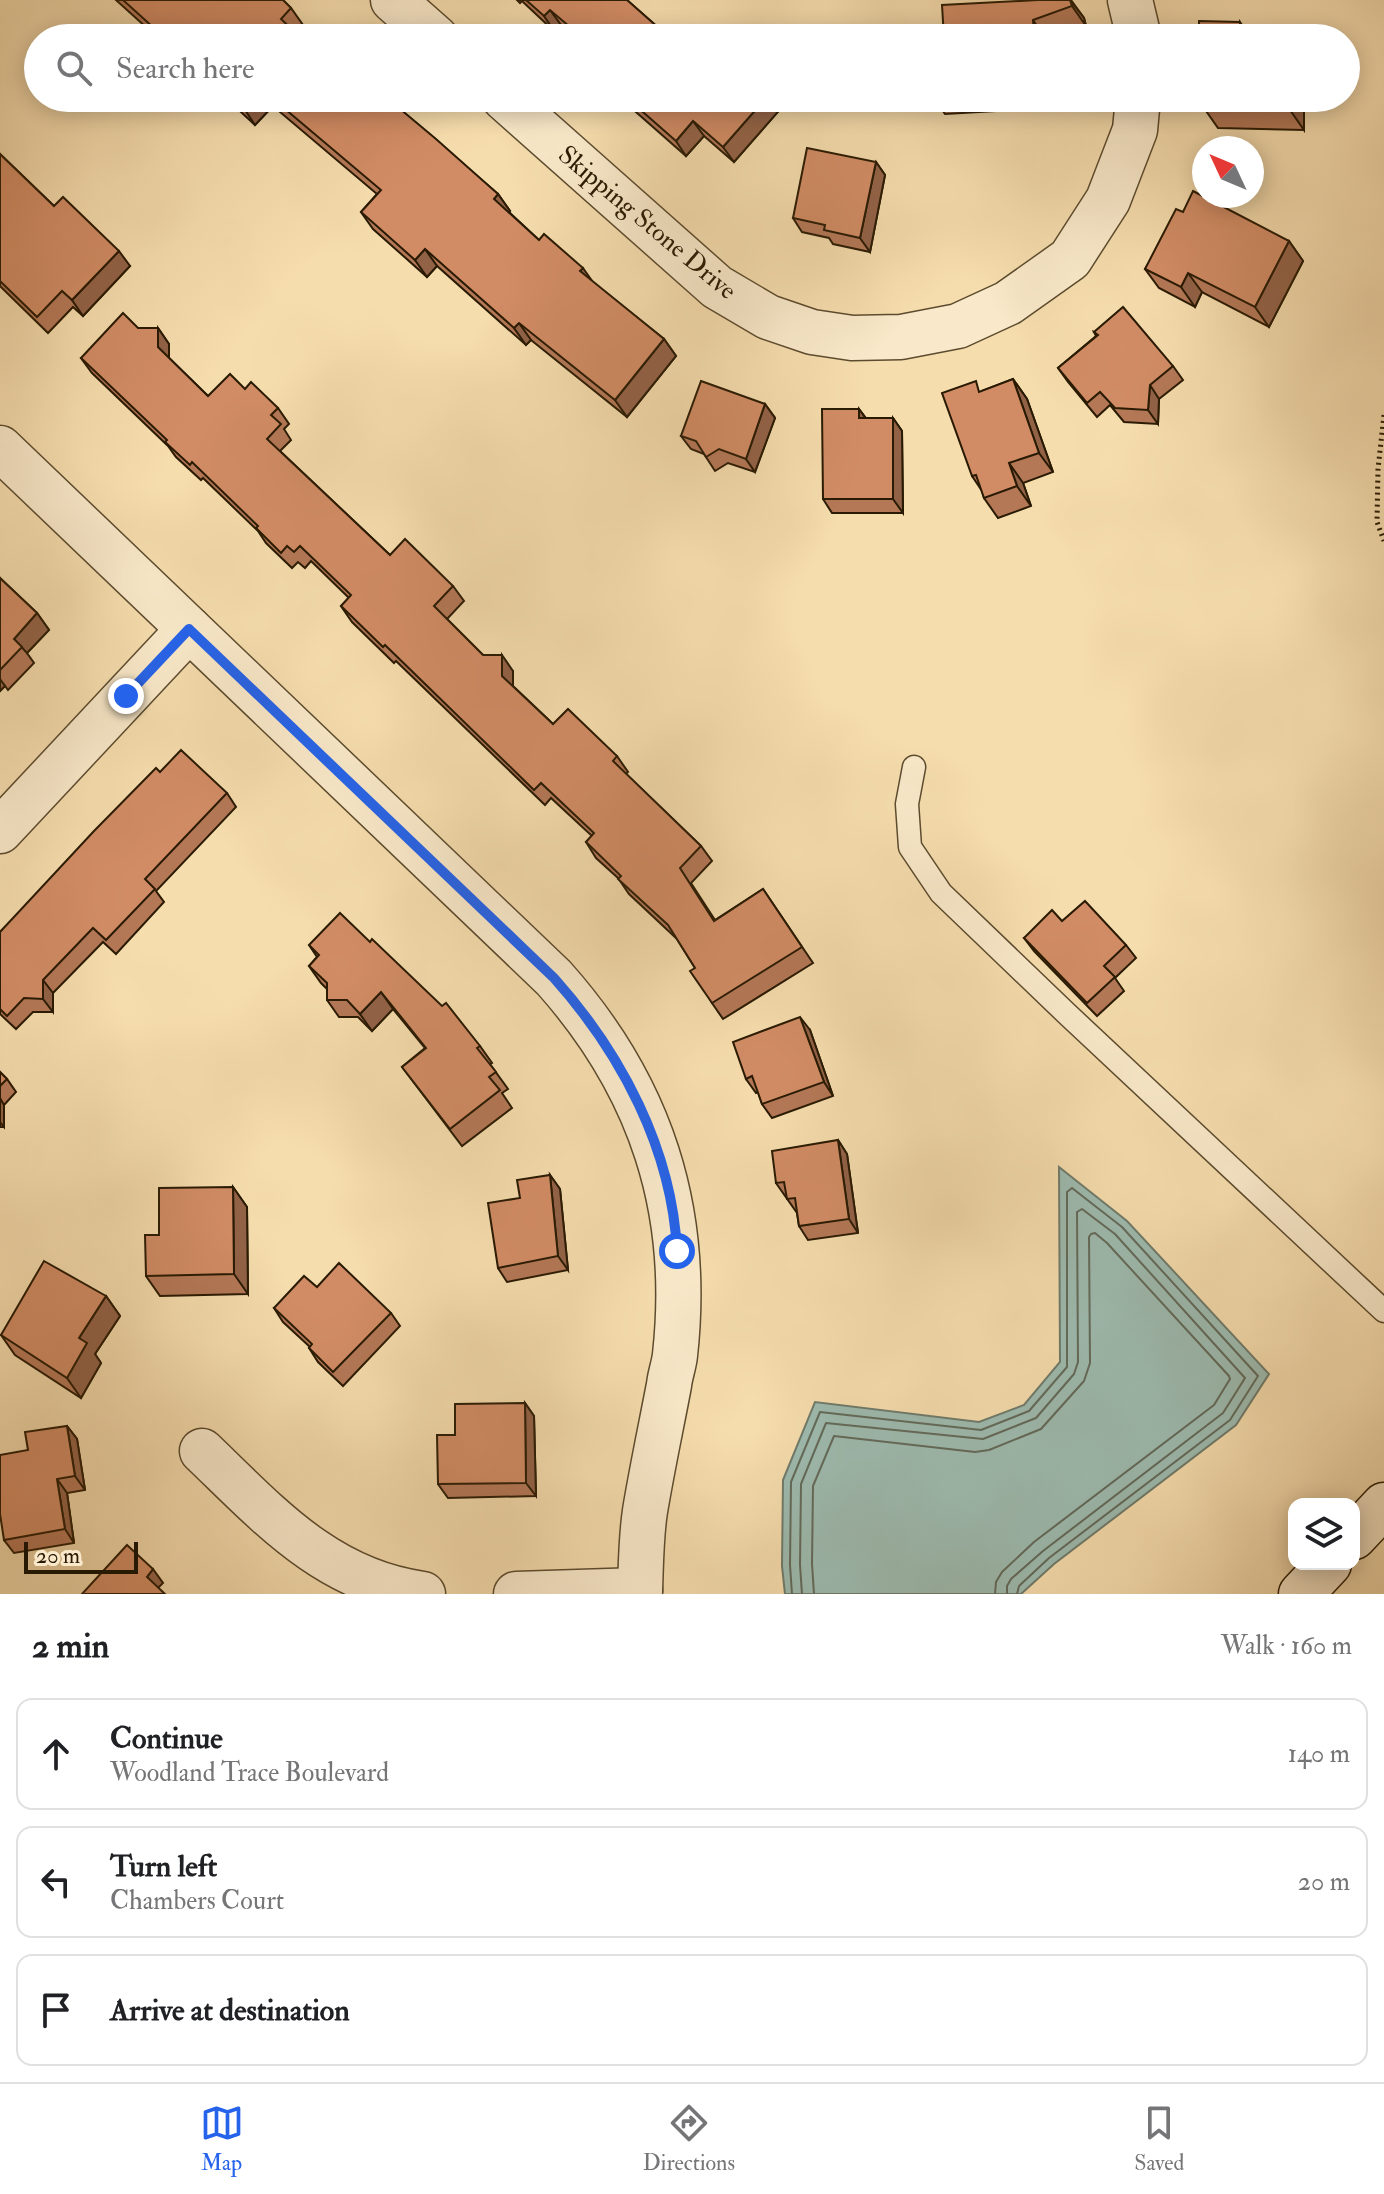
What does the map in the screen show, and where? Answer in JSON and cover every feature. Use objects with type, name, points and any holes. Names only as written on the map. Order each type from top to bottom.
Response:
[{"type":"street","points":[[393,0],[420,24]]},
{"type":"street","points":[[1130,0],[1136,24]]},
{"type":"street","name":"Skipping Stone Drive","points":[[520,112],[717,287],[768,317],[812,332],[852,338],[901,337],[958,326],[1008,303],[1070,259],[1108,200],[1135,130],[1137,112]]},
{"type":"street","points":[[0,448],[554,978],[589,1020],[636,1099],[668,1191],[676,1239],[679,1289],[674,1359],[645,1508],[641,1593],[516,1594]]},
{"type":"street","points":[[0,831],[189,629]]},
{"type":"street","points":[[202,1451],[291,1536],[319,1556],[368,1580],[423,1594]]},
{"type":"street","points":[[1360,1531],[1384,1505]]},
{"type":"street","points":[[1301,1594],[1323,1570]]},
{"type":"lane","points":[[914,767],[907,804],[910,847],[941,893],[1384,1311]]},
{"type":"path","points":[[1384,415],[1378,469],[1377,522],[1384,541]]},
{"type":"water","points":[[1059,1167],[1127,1221],[1269,1374],[1236,1425],[1054,1564],[1021,1594],[785,1594],[782,1566],[783,1480],[815,1402],[979,1422],[1024,1405],[1060,1362]]},
{"type":"building","points":[[123,0],[283,0],[291,8],[281,19],[286,24],[150,24]]},
{"type":"building","points":[[526,0],[627,0],[654,24],[566,24],[550,10],[544,16]]},
{"type":"building","points":[[1070,0],[1072,6],[1033,20],[1033,24],[943,24],[942,5]]},
{"type":"building","points":[[1199,21],[1240,22],[1240,24],[1199,24]]},
{"type":"building","points":[[289,112],[404,112],[498,194],[494,199],[539,240],[544,234],[583,268],[580,271],[664,339],[615,400],[519,323],[514,328],[425,249],[415,260],[361,212],[381,190]]},
{"type":"building","points":[[643,112],[754,112],[723,147],[693,121],[676,141]]},
{"type":"building","points":[[807,148],[876,162],[860,238],[824,230],[825,225],[793,218]]},
{"type":"building","points":[[0,154],[54,206],[63,197],[119,251],[72,300],[62,291],[37,317],[0,281]]},
{"type":"building","points":[[1192,193],[1192,208],[1226,208],[1289,241],[1255,307],[1188,273],[1181,287],[1145,269],[1176,209],[1183,212]]},
{"type":"building","points":[[1123,307],[1173,366],[1150,385],[1148,410],[1115,408],[1100,392],[1087,403],[1058,368],[1098,335],[1094,332]]},
{"type":"building","points":[[123,313],[138,328],[158,328],[158,347],[208,396],[230,374],[245,389],[251,382],[278,408],[271,415],[281,424],[267,439],[390,555],[405,539],[453,586],[434,606],[483,655],[502,655],[502,676],[553,724],[568,709],[617,756],[613,761],[701,846],[680,868],[714,921],[763,889],[802,947],[712,1003],[690,971],[695,968],[668,925],[618,879],[621,876],[586,842],[594,833],[541,783],[534,790],[341,606],[351,595],[300,546],[294,552],[287,546],[281,553],[256,528],[258,526],[192,462],[190,465],[165,442],[167,440],[81,358]]},
{"type":"building","points":[[1013,379],[1039,453],[1009,463],[1017,486],[984,498],[976,475],[972,476],[942,393],[976,381],[979,392]]},
{"type":"building","points":[[701,381],[765,404],[746,459],[719,449],[706,457],[696,441],[681,436]]},
{"type":"building","points":[[822,409],[859,409],[859,418],[893,418],[893,499],[823,499]]},
{"type":"building","points":[[0,578],[37,613],[14,639],[22,647],[0,670]]},
{"type":"building","points":[[181,750],[227,793],[145,879],[155,889],[106,940],[93,928],[43,980],[43,999],[24,998],[7,1016],[0,1009],[0,932],[156,768],[160,772]]},
{"type":"building","points":[[1085,901],[1126,945],[1104,966],[1115,977],[1087,1003],[1024,938],[1052,910],[1062,921]]},
{"type":"building","points":[[340,913],[442,1006],[446,1003],[496,1072],[489,1077],[500,1090],[450,1129],[402,1067],[426,1048],[381,992],[360,1014],[347,1000],[327,1000],[327,983],[309,966],[319,955],[309,945]]},
{"type":"building","points":[[800,1017],[824,1082],[762,1104],[752,1076],[746,1079],[733,1042]]},
{"type":"building","points":[[0,1072],[7,1079],[0,1086]]},
{"type":"building","points":[[838,1140],[849,1219],[799,1226],[795,1198],[787,1199],[784,1182],[776,1183],[772,1151]]},
{"type":"building","points":[[550,1175],[558,1256],[498,1268],[488,1203],[520,1198],[517,1180]]},
{"type":"building","points":[[233,1187],[234,1274],[146,1276],[145,1235],[159,1235],[159,1188]]},
{"type":"building","points":[[44,1261],[106,1296],[79,1338],[87,1343],[67,1378],[1,1335]]},
{"type":"building","points":[[339,1263],[391,1313],[333,1372],[309,1348],[312,1344],[274,1308],[304,1276],[317,1287]]},
{"type":"building","points":[[525,1403],[526,1483],[438,1484],[437,1435],[455,1435],[455,1404]]},
{"type":"building","points":[[67,1426],[75,1476],[57,1479],[65,1529],[4,1540],[0,1514],[0,1455],[28,1450],[25,1432]]},
{"type":"building","points":[[127,1545],[153,1569],[147,1577],[165,1594],[82,1594]]},
{"type":"route","points":[[126,696],[189,629],[554,978],[589,1020],[636,1099],[668,1191],[677,1251]]}]
